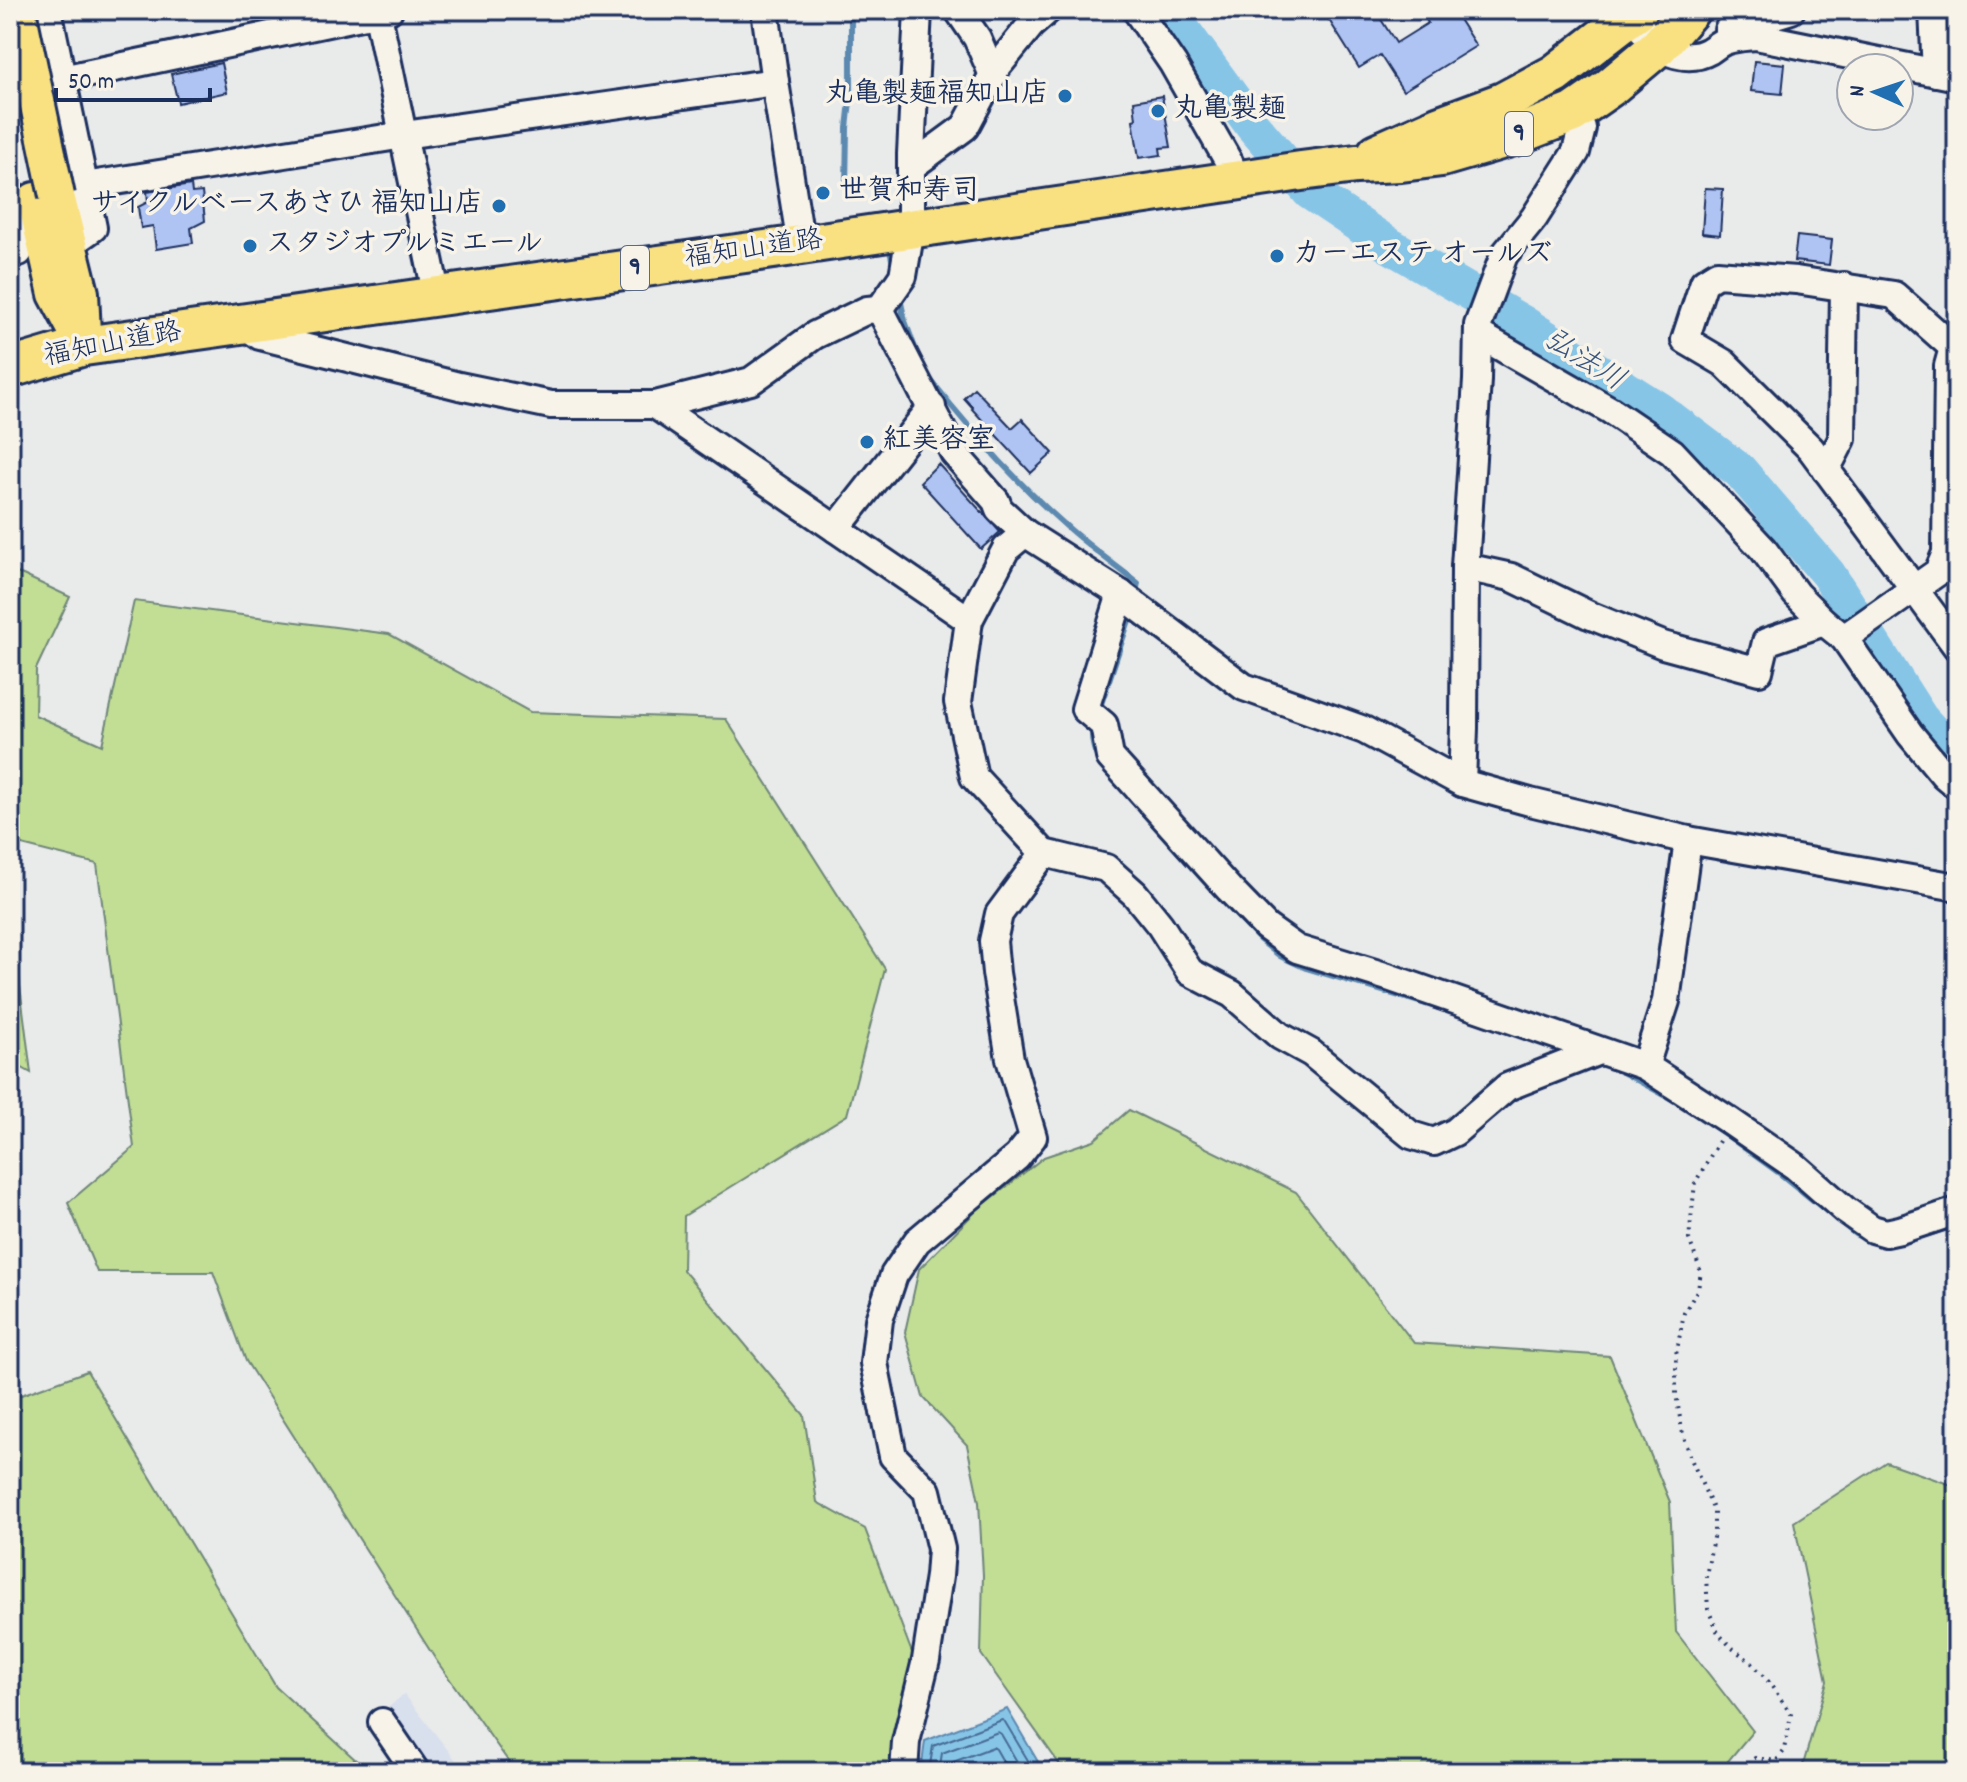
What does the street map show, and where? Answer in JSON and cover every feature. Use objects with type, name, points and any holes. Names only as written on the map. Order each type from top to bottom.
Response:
[{"type":"highway","name":"福知山道路","points":[[10,368],[84,346],[1301,171],[1442,157],[1514,136],[1573,113],[1658,47],[1690,10]]},
{"type":"highway","name":"福知山道路","points":[[1356,164],[1397,143],[1503,102],[1555,74],[1632,12]]},
{"type":"main road","points":[[18,10],[47,198],[36,249],[81,293],[84,346]]},
{"type":"main road","points":[[10,82],[47,198]]},
{"type":"street","points":[[47,198],[62,79],[48,10]]},
{"type":"street","points":[[765,10],[801,245]]},
{"type":"street","points":[[880,309],[903,276],[911,229],[918,10]]},
{"type":"street","points":[[958,10],[977,38],[993,75]]},
{"type":"street","points":[[912,166],[965,127],[997,67],[1031,25],[1048,10]]},
{"type":"street","points":[[1136,10],[1173,64],[1230,164],[1247,180]]},
{"type":"street","points":[[1658,47],[1695,48],[1716,34],[1791,10]]},
{"type":"street","points":[[1632,12],[1658,47],[1688,57],[1708,52],[1723,42],[1739,37],[1756,36],[1946,75],[1933,10]]},
{"type":"street","points":[[10,98],[62,79],[381,11],[437,297]]},
{"type":"street","points":[[47,198],[404,135],[775,82]]},
{"type":"street","points":[[1462,783],[1465,567],[1478,325],[1504,255],[1534,218],[1576,152],[1582,128],[1573,113]]},
{"type":"street","points":[[36,249],[93,228],[47,198]]},
{"type":"street","points":[[1465,567],[1511,577],[1589,615],[1663,645],[1759,671],[1766,642],[1834,630],[1873,616],[1913,589],[1938,572],[1946,553],[1948,366],[1955,349],[1894,295],[1844,286],[1717,274],[1704,282],[1685,340],[1724,363],[1811,449],[1913,589],[1957,647]]},
{"type":"street","points":[[1826,470],[1842,439],[1844,286]]},
{"type":"street","points":[[241,323],[260,336],[459,386],[551,405],[655,405],[751,381],[815,335],[867,310],[880,309]]},
{"type":"street","points":[[880,309],[954,453],[996,501],[999,509],[1025,533],[1121,594],[1244,687],[1364,730],[1462,783],[1688,840],[1957,887]]},
{"type":"street","points":[[1478,334],[1610,410],[1672,452],[1763,549],[1796,594],[1834,630],[1910,734],[1957,786]]},
{"type":"street","points":[[655,405],[969,620]]},
{"type":"street","points":[[836,529],[932,407]]},
{"type":"street","points":[[1025,533],[1006,549],[969,620],[958,702],[974,777],[1044,853],[1106,868],[1135,894],[1160,925],[1190,972],[1232,994],[1280,1036],[1311,1053],[1411,1135],[1434,1142],[1455,1132],[1507,1087],[1599,1051]]},
{"type":"street","points":[[1121,594],[1094,717],[1110,757],[1266,927],[1297,949],[1388,977],[1645,1066],[1795,1166],[1872,1229],[1886,1233],[1957,1211]]},
{"type":"street","points":[[1645,1066],[1666,1001],[1688,840]]},
{"type":"street","points":[[904,1772],[906,1742],[926,1660],[941,1549],[927,1491],[893,1456],[874,1363],[879,1320],[894,1275],[917,1241],[1017,1157],[1033,1137],[1010,1059],[993,941],[999,914],[1044,853]]},
{"type":"street","points":[[382,1722],[416,1772]]},
{"type":"path","points":[[1731,1122],[1695,1183],[1689,1239],[1701,1272],[1698,1289],[1684,1313],[1676,1355],[1676,1394],[1691,1459],[1714,1511],[1714,1532],[1706,1577],[1708,1609],[1718,1633],[1750,1661],[1791,1714],[1785,1750],[1776,1761],[1755,1758],[1741,1772]]},
{"type":"shaded area","points":[[404,1694],[465,1772],[406,1772],[373,1721]]},
{"type":"green space","points":[[10,571],[70,597],[36,669],[35,715],[102,745],[134,601],[389,634],[530,712],[726,719],[885,969],[847,1115],[684,1216],[683,1270],[804,1415],[817,1502],[865,1529],[920,1674],[906,1772],[516,1772],[436,1660],[246,1361],[213,1272],[97,1272],[68,1203],[134,1147],[97,864],[10,842]]},
{"type":"green space","points":[[10,923],[14,938],[31,1073],[10,1061]]},
{"type":"green space","points":[[1129,1110],[1296,1192],[1414,1343],[1610,1356],[1670,1502],[1676,1632],[1753,1731],[1719,1772],[1065,1772],[981,1654],[983,1575],[979,1502],[967,1445],[923,1397],[905,1332],[919,1269],[977,1210],[1044,1157],[1094,1140]]},
{"type":"green space","points":[[87,1371],[276,1687],[369,1772],[10,1772],[10,1399]]},
{"type":"green space","points":[[1886,1462],[1957,1487],[1957,1772],[1801,1772],[1827,1681],[1794,1522]]},
{"type":"water","points":[[1007,1709],[1044,1772],[921,1772],[925,1741]]},
{"type":"building","points":[[1345,10],[1375,10],[1396,43],[1428,23],[1421,10],[1453,10],[1476,46],[1403,91],[1380,55],[1359,68],[1329,20]]},
{"type":"building","points":[[1754,61],[1785,64],[1782,94],[1751,91]]},
{"type":"building","points":[[221,63],[227,92],[178,103],[171,74]]},
{"type":"building","points":[[1162,96],[1171,147],[1160,148],[1161,155],[1139,158],[1133,120],[1136,119],[1134,101]]},
{"type":"building","points":[[191,185],[192,193],[202,192],[205,221],[191,228],[193,243],[156,249],[153,226],[141,228],[138,207],[148,202],[147,192]]},
{"type":"building","points":[[1705,188],[1723,189],[1720,235],[1702,233]]},
{"type":"building","points":[[1797,236],[1832,240],[1829,265],[1794,261]]},
{"type":"building","points":[[974,388],[1012,428],[1022,419],[1053,453],[1031,473],[964,398]]},
{"type":"building","points":[[938,464],[1000,532],[981,549],[920,482]]},
{"type":"waterway","points":[[846,187],[851,10]]},
{"type":"waterway","name":"弘法川","points":[[1168,10],[1252,125],[1310,192],[1389,245],[1521,322],[1659,410],[1740,471],[1828,574],[1920,718],[1957,759]]},
{"type":"waterway","points":[[889,246],[894,268]]},
{"type":"waterway","points":[[899,294],[918,356]]},
{"type":"waterway","points":[[926,374],[1027,490],[1074,533],[1138,583],[1135,596]]},
{"type":"waterway","points":[[1099,710],[1132,611]]},
{"type":"waterway","points":[[1094,725],[1093,743],[1099,760]]},
{"type":"waterway","points":[[1128,796],[1212,890],[1260,940],[1280,956],[1306,968],[1439,1008]]},
{"type":"waterway","points":[[1617,1069],[1674,1100]]},
{"type":"waterway","points":[[1710,1123],[1864,1238]]},
{"type":"waterway","points":[[1922,1236],[1957,1228]]},
{"type":"place","name":"丸亀製麺福知山店","points":[[1065,96]]},
{"type":"place","name":"丸亀製麺","points":[[1158,111]]},
{"type":"place","name":"世賀和寿司","points":[[823,193]]},
{"type":"place","name":"サイクルベースあさひ 福知山店","points":[[499,206]]},
{"type":"place","name":"スタジオプルミエール","points":[[250,246]]},
{"type":"place","name":"カーエステ オールズ","points":[[1277,256]]},
{"type":"place","name":"紅美容室","points":[[867,442]]}]
